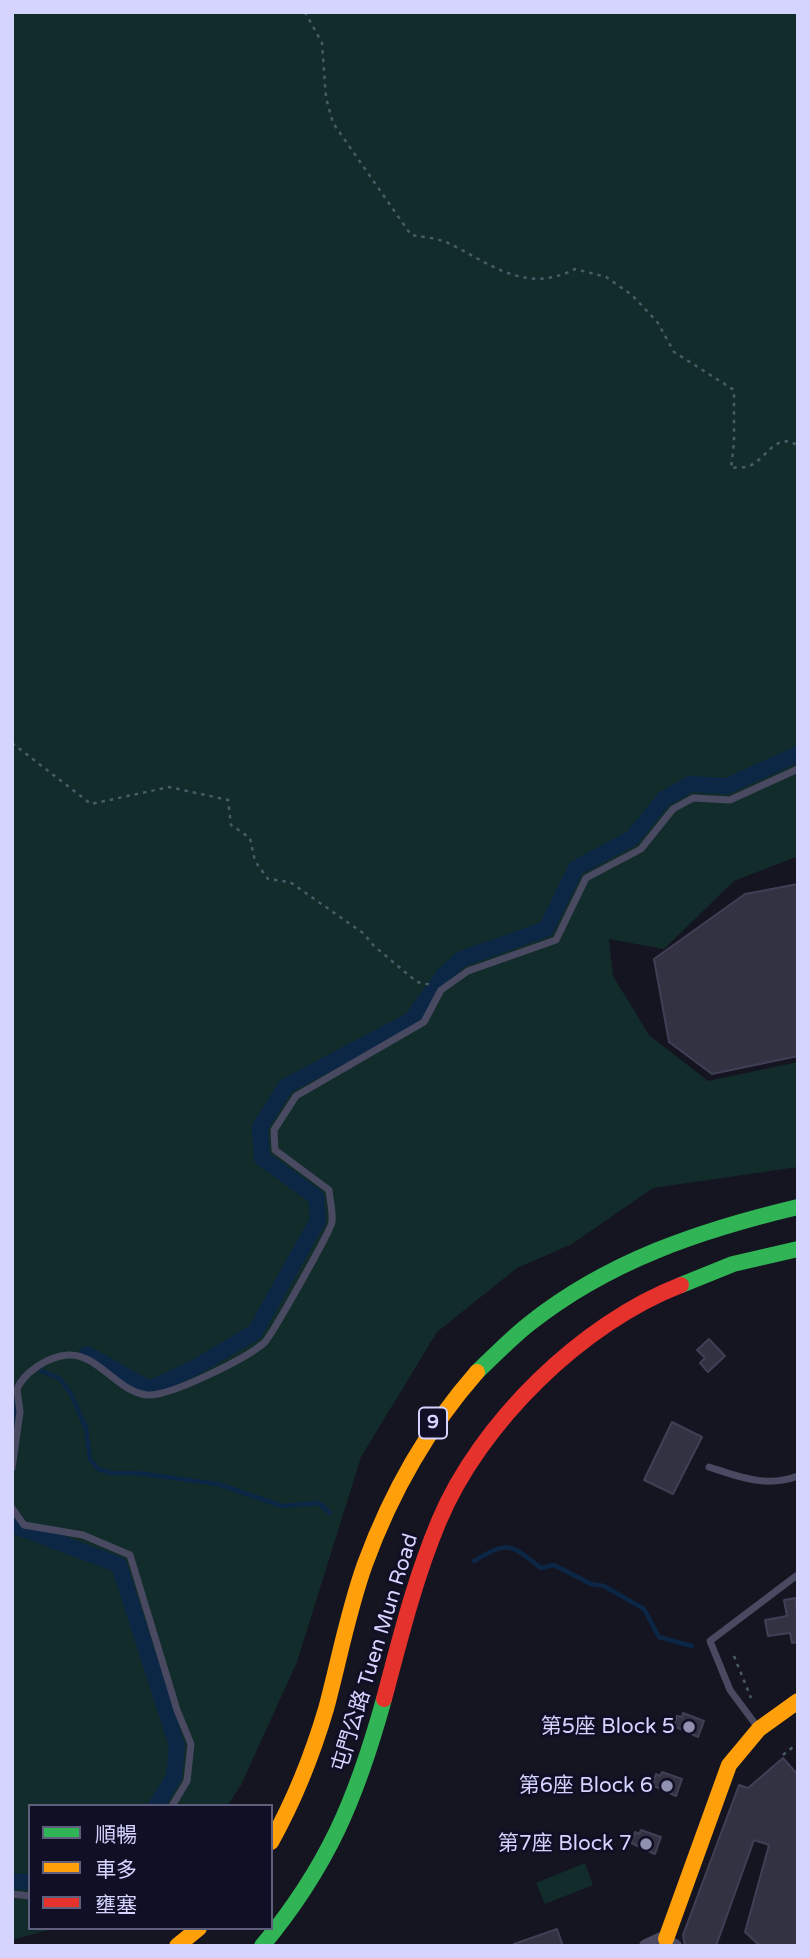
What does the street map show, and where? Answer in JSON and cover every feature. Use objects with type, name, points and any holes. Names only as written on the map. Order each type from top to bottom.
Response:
[{"type":"main road","name":"屯門公路 Tuen Mun Road","points":[[273,1838],[310,1763],[363,1566],[384,1511],[406,1465],[456,1394],[519,1330],[560,1299],[619,1265],[688,1235],[733,1221],[798,1207]]},
{"type":"main road","name":"屯門公路 Tuen Mun Road","points":[[262,1946],[328,1856],[351,1808],[427,1548],[456,1486],[495,1425],[545,1373],[597,1332],[640,1305],[732,1264],[798,1249]]},
{"type":"main road","points":[[671,1943],[729,1765],[759,1728],[798,1701]]},
{"type":"main road","points":[[177,1946],[197,1930]]},
{"type":"street","points":[[646,1946],[655,1940],[671,1943]]},
{"type":"lane","points":[[12,1468],[20,1412],[17,1389],[28,1374],[50,1360],[66,1355],[78,1355],[138,1393],[150,1395],[202,1379],[265,1342],[332,1223],[329,1190],[275,1150],[274,1130],[296,1096],[424,1022],[441,990],[468,971],[556,940],[586,877],[641,849],[673,809],[693,798],[730,800],[798,769]]},
{"type":"lane","points":[[709,1467],[754,1482],[785,1480],[798,1476]]},
{"type":"lane","points":[[12,1508],[23,1525],[83,1535],[130,1555],[177,1710],[191,1744],[187,1781],[173,1804]]},
{"type":"lane","points":[[759,1728],[730,1690],[710,1641],[796,1576]]},
{"type":"path","points":[[305,12],[322,43],[326,98],[333,123],[411,235],[446,242],[491,268],[528,278],[562,276],[575,269],[606,276],[632,295],[658,323],[674,352],[734,390],[731,468],[749,466],[773,445],[784,441],[798,446]]},
{"type":"path","points":[[12,743],[91,804],[169,788],[228,800],[231,825],[250,838],[255,861],[268,879],[290,883],[363,933],[374,946],[417,982],[429,984]]},
{"type":"path","points":[[734,1656],[751,1698]]},
{"type":"path","points":[[783,1755],[798,1743]]},
{"type":"green space","points":[[12,12],[798,12],[798,856],[734,881],[664,949],[609,939],[613,976],[649,1035],[708,1081],[798,1062],[798,1167],[653,1188],[572,1244],[517,1268],[437,1332],[361,1457],[297,1662],[241,1785],[228,1804],[28,1804],[28,1930],[49,1930],[12,1940]]},
{"type":"green space","points":[[585,1863],[593,1885],[545,1904],[536,1883]]},
{"type":"building","points":[[798,884],[798,1056],[712,1074],[669,1042],[654,959],[745,894]]},
{"type":"building","points":[[709,1339],[725,1356],[708,1372],[700,1363],[705,1358],[697,1350]]},
{"type":"building","points":[[672,1422],[702,1437],[673,1494],[644,1480]]},
{"type":"building","points":[[796,1598],[798,1642],[792,1643],[790,1633],[768,1636],[765,1620],[787,1616],[784,1600]]},
{"type":"building","points":[[683,1713],[704,1721],[698,1737],[674,1726],[677,1716],[682,1717]]},
{"type":"building","points":[[783,1758],[798,1775],[798,1946],[760,1946],[745,1932],[769,1845],[754,1840],[716,1946],[685,1946],[683,1935],[739,1785],[748,1788]]},
{"type":"building","points":[[662,1772],[682,1779],[676,1796],[652,1785],[656,1774],[660,1776]]},
{"type":"building","points":[[641,1830],[661,1837],[655,1854],[631,1843],[635,1832],[639,1834]]},
{"type":"building","points":[[557,1929],[563,1946],[514,1946],[514,1944]]},
{"type":"waterway","points":[[87,1354],[149,1389],[196,1367],[255,1332],[318,1220],[316,1197],[262,1158],[260,1127],[286,1086],[411,1020],[444,975],[461,959],[546,929],[576,868],[632,838],[664,799],[690,784],[727,786],[798,754]]},
{"type":"waterway","points":[[41,1371],[59,1378],[71,1394],[86,1428],[90,1459],[98,1469],[111,1473],[137,1473],[218,1484],[282,1506],[319,1503],[330,1513]]},
{"type":"waterway","points":[[12,1425],[15,1409]]},
{"type":"waterway","points":[[12,1525],[119,1565],[177,1746],[174,1777],[157,1804]]},
{"type":"waterway","points":[[474,1561],[495,1550],[509,1548],[541,1568],[554,1565],[591,1584],[604,1586],[644,1609],[659,1637],[692,1646]]},
{"type":"waterway","points":[[12,1881],[28,1882]]},
{"type":"traffic: fast","points":[[477,1372],[522,1330],[559,1302],[623,1265],[726,1226],[798,1207]]},
{"type":"traffic: fast","points":[[681,1285],[733,1264],[798,1249]]},
{"type":"traffic: fast","points":[[262,1946],[305,1888],[338,1830],[363,1768],[384,1699]]},
{"type":"traffic: slow","points":[[273,1838],[315,1744],[359,1582],[386,1512],[426,1439],[477,1372]]},
{"type":"traffic: slow","points":[[666,1939],[729,1765],[759,1729],[798,1701]]},
{"type":"traffic: slow","points":[[177,1946],[197,1930]]},
{"type":"traffic: jam","points":[[384,1699],[408,1609],[430,1543],[457,1484],[480,1448],[507,1413],[538,1380],[572,1351],[607,1324],[644,1302],[681,1285]]},
{"type":"place","name":"第5座 Block 5","points":[[689,1727]]},
{"type":"place","name":"第6座 Block 6","points":[[667,1786]]},
{"type":"place","name":"第7座 Block 7","points":[[646,1844]]}]
